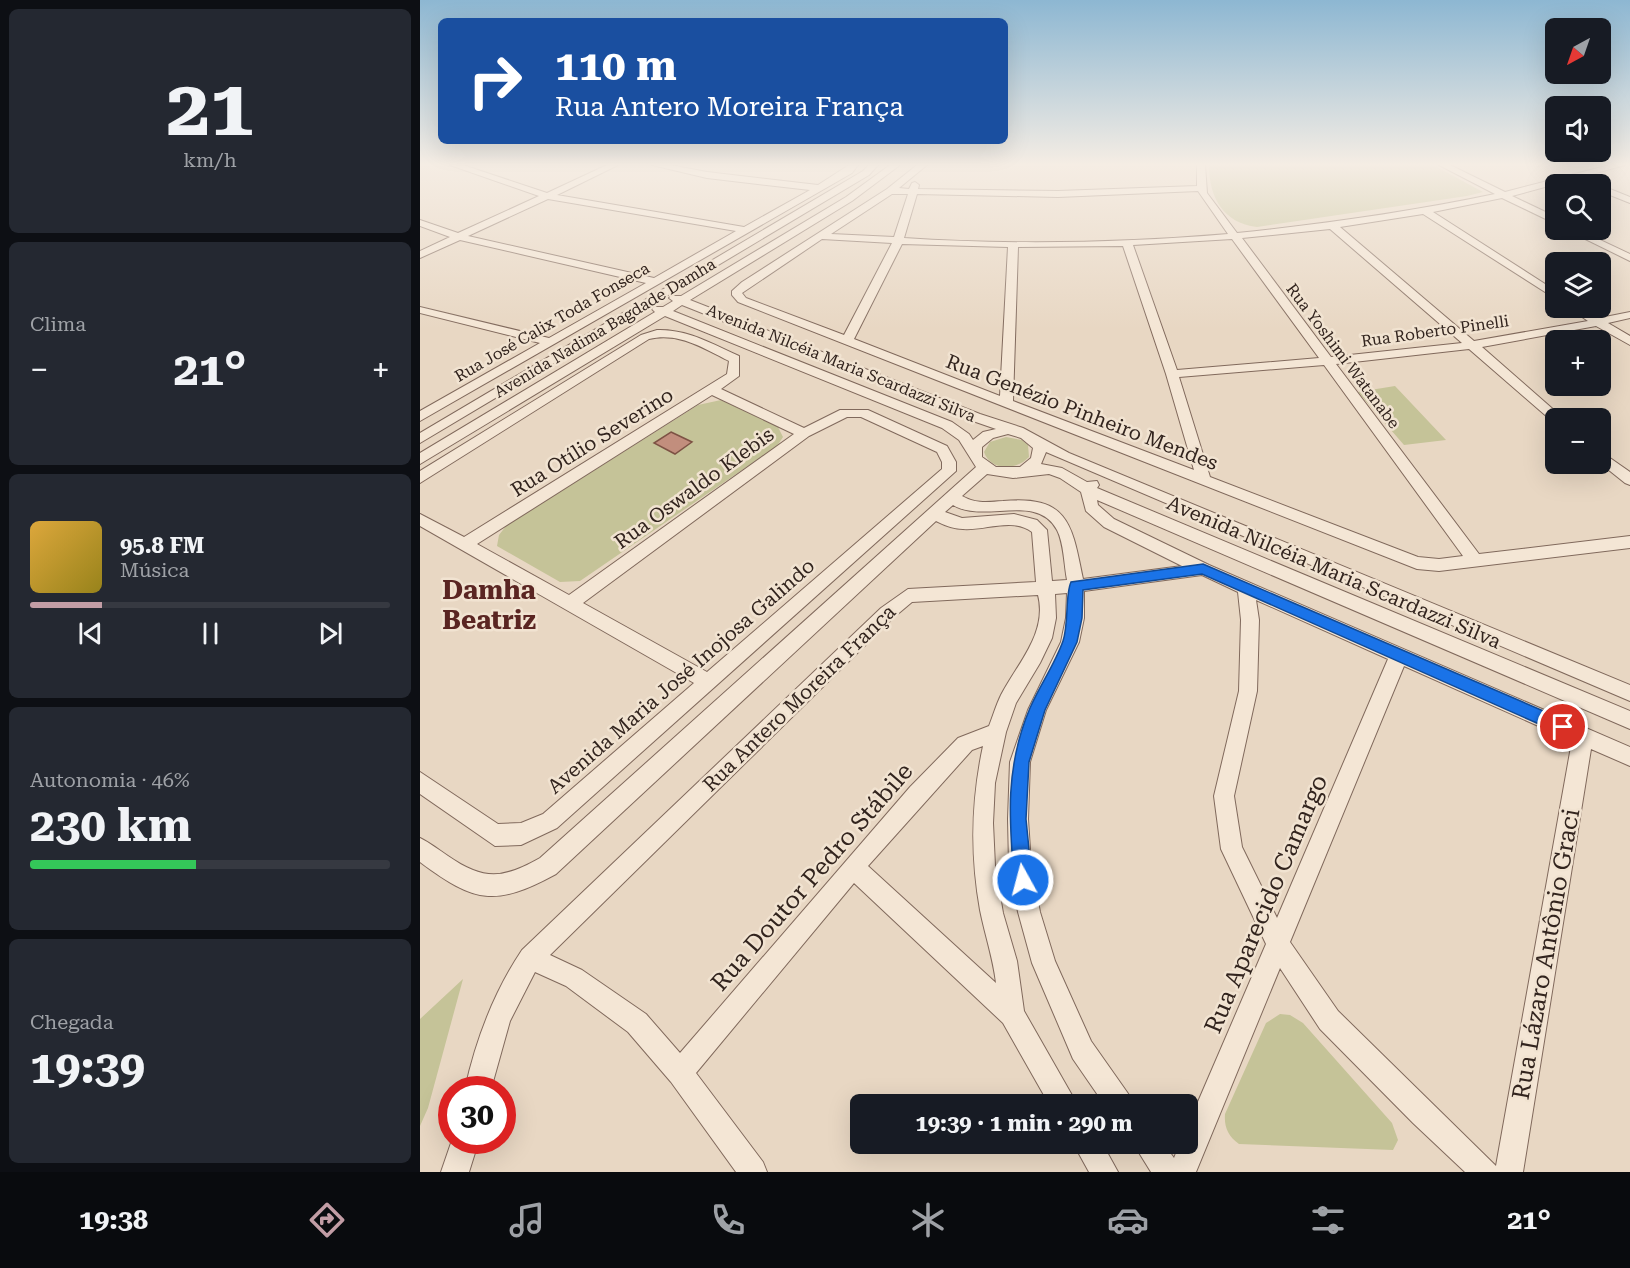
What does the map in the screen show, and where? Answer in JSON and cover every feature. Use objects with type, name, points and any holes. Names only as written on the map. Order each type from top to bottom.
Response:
[{"type":"street","points":[[420,255],[497,220]]},
{"type":"street","points":[[685,220],[745,230]]},
{"type":"street","name":"Rua José Calix Toda Fonseca","points":[[420,417],[763,220]]},
{"type":"street","name":"Avenida Nadima Bagdade Damha","points":[[420,439],[787,220]]},
{"type":"street","name":"Avenida Nadima Bagdade Damha","points":[[420,459],[815,220]]},
{"type":"street","points":[[822,236],[847,220]]},
{"type":"street","points":[[847,341],[898,242],[904,220]]},
{"type":"street","name":"Rua Yoshimi Watanabe","points":[[1223,220],[1475,560]]},
{"type":"street","points":[[822,236],[898,242],[1013,245],[1127,243],[1370,220]]},
{"type":"street","points":[[1436,220],[1545,289]]},
{"type":"street","points":[[420,223],[459,237],[655,282]]},
{"type":"street","points":[[1332,225],[1545,408]]},
{"type":"street","name":"Rua Genézio Pinheiro Mendes","points":[[822,236],[746,284],[736,293],[742,300],[1417,563],[1439,565],[1630,542]]},
{"type":"street","points":[[1593,240],[1630,258]]},
{"type":"street","points":[[1127,243],[1172,374],[1204,480]]},
{"type":"street","points":[[1006,403],[1013,245]]},
{"type":"street","name":"Avenida Nilcéia Maria Scardazzi Silva","points":[[664,293],[880,380],[1023,434],[1064,456],[1630,693]]},
{"type":"street","name":"Avenida Nilcéia Maria Scardazzi Silva","points":[[646,304],[947,426],[964,437],[979,460]]},
{"type":"street","points":[[420,310],[550,342]]},
{"type":"street","name":"Rua Roberto Pinelli","points":[[1172,374],[1327,361],[1469,345],[1598,323],[1630,315]]},
{"type":"street","points":[[1590,318],[1630,341]]},
{"type":"street","name":"Avenida Nadima Bagdade Damha","points":[[420,478],[635,343],[658,333],[675,332],[735,359],[736,368]]},
{"type":"street","points":[[765,353],[783,341]]},
{"type":"street","name":"Rua Otílio Severino","points":[[465,544],[712,390],[733,376],[736,368]]},
{"type":"street","points":[[863,393],[880,380]]},
{"type":"street","points":[[712,390],[804,433]]},
{"type":"street","name":"Rua Oswaldo Klebis","points":[[571,603],[804,433],[845,413],[863,413],[942,449],[949,462]]},
{"type":"street","points":[[997,431],[1023,434],[1040,447],[1040,454],[1030,467],[1022,472],[1002,474],[979,460],[975,446],[988,435],[997,431]]},
{"type":"street","points":[[420,849],[460,879],[481,886],[493,887],[520,881],[548,866],[952,497],[979,460]]},
{"type":"street","name":"Avenida Maria José Inojosa Galindo","points":[[420,782],[495,835],[521,834],[550,821],[949,471],[949,462]]},
{"type":"street","points":[[1611,464],[1630,480]]},
{"type":"street","name":"Avenida Nilcéia Maria Scardazzi Silva","points":[[1022,472],[1036,469],[1067,474],[1088,490],[1630,720]]},
{"type":"street","points":[[1102,472],[1088,490],[1091,507],[1109,523],[1203,569],[1630,757]]},
{"type":"street","points":[[952,497],[974,507],[1023,504],[1049,512],[1059,520],[1065,530],[1076,586],[1075,618],[1070,642],[1037,710],[1020,762],[1018,819],[1020,864],[1029,912],[1044,963],[1083,1050],[1113,1094]]},
{"type":"street","points":[[1034,525],[1049,512]]},
{"type":"street","points":[[935,513],[960,524],[1015,520],[1034,525],[1039,530],[1048,599],[1043,638],[1034,658],[1008,700],[996,732],[985,783],[982,823],[984,866],[992,913],[1005,961],[1012,1014]]},
{"type":"street","points":[[420,519],[709,682]]},
{"type":"street","name":"Rua Antero Moreira França","points":[[481,1076],[489,1043],[518,976],[530,958],[902,599],[908,596],[1076,586],[1203,569]]},
{"type":"street","points":[[1246,588],[1250,620],[1248,691],[1224,796],[1232,849],[1278,946],[1329,1020],[1422,1114],[1485,1172]]},
{"type":"street","name":"Rua Aparecido Camargo","points":[[1182,1172],[1399,656]]},
{"type":"street","name":"Rua Doutor Pedro Stábile","points":[[680,1073],[853,867],[965,744],[996,732]]},
{"type":"street","name":"Rua Lázaro Antônio Graci","points":[[1509,1172],[1583,736]]},
{"type":"street","points":[[853,867],[1012,1014],[1058,1094]]},
{"type":"street","points":[[530,958],[574,978],[637,1023],[680,1073],[753,1172]]},
{"type":"street","points":[[455,1172],[461,1154]]},
{"type":"street","points":[[1093,1154],[1104,1172]]},
{"type":"street","points":[[1155,1154],[1167,1172]]},
{"type":"shaded area","points":[[1235,220],[1306,220],[1257,227]]},
{"type":"shaded area","points":[[1395,386],[1446,440],[1404,445],[1358,392]]},
{"type":"shaded area","points":[[721,400],[778,427],[783,437],[777,446],[580,581],[560,582],[497,546],[499,535],[506,526],[698,405]]},
{"type":"shaded area","points":[[1006,437],[1022,440],[1028,445],[1029,457],[1018,465],[1005,467],[992,463],[984,452],[990,442]]},
{"type":"shaded area","points":[[463,979],[428,1108],[420,1126],[420,1019]]},
{"type":"shaded area","points":[[1280,1014],[1290,1015],[1303,1023],[1392,1123],[1398,1140],[1393,1150],[1239,1144],[1232,1138],[1226,1127],[1225,1114],[1266,1023]]},
{"type":"building","points":[[671,432],[692,442],[675,454],[654,443]]},
{"type":"district","name":"Damha Beatriz","points":[[489,605]]},
{"type":"route","points":[[1023,880],[1018,819],[1020,762],[1037,710],[1070,642],[1075,618],[1076,586],[1203,569],[1563,727]]}]
